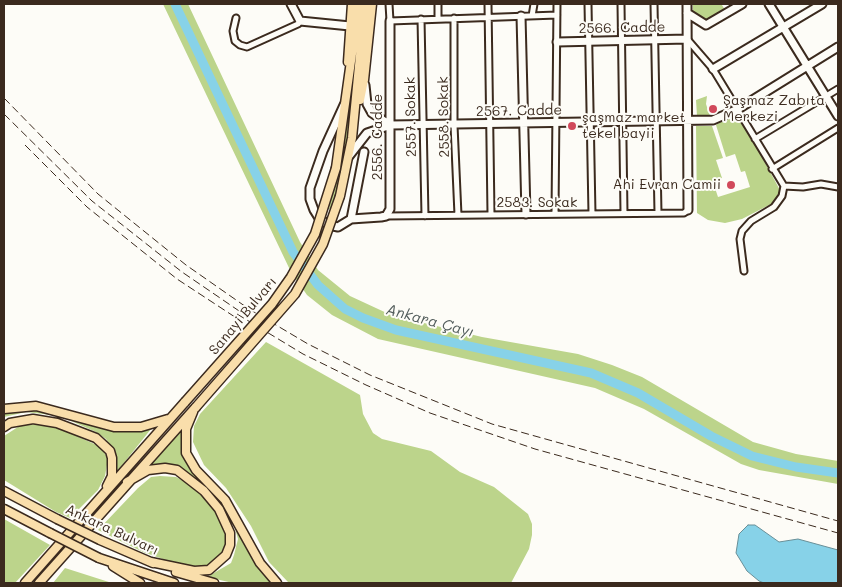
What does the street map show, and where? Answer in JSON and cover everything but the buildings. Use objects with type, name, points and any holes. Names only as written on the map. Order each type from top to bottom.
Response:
[{"type":"main road","points":[[349,73],[348,60],[352,4]]},
{"type":"main road","name":"Sanayi Bulvarı","points":[[25,583],[272,304],[291,277],[320,220],[336,168],[359,4]]},
{"type":"main road","name":"Sanayi Bulvarı","points":[[39,583],[295,294],[322,244],[340,196],[349,156],[365,4]]},
{"type":"main road","points":[[354,110],[359,102],[364,80],[372,4]]},
{"type":"main road","points":[[4,409],[36,406],[114,427],[125,428],[141,427],[170,418]]},
{"type":"main road","points":[[196,407],[186,429],[186,453],[196,470],[225,500],[260,563],[277,583]]},
{"type":"main road","points":[[4,427],[10,423],[33,419],[57,423],[96,438],[110,451],[113,464],[112,476],[103,496]]},
{"type":"main road","points":[[127,482],[148,470],[165,468],[177,470],[197,485],[214,503],[226,520],[230,533],[230,545],[226,555],[209,570],[194,571],[151,562]]},
{"type":"main road","name":"Ankara Bulvarı","points":[[5,491],[100,540],[151,562],[214,583]]},
{"type":"main road","name":"Ankara Bulvarı","points":[[4,510],[99,558],[174,583]]},
{"type":"main road","points":[[99,558],[140,583]]},
{"type":"street","points":[[291,4],[300,21]]},
{"type":"street","points":[[389,4],[390,20],[557,15]]},
{"type":"street","points":[[438,4],[438,18]]},
{"type":"street","points":[[488,4],[488,124],[491,214]]},
{"type":"street","points":[[532,16],[534,4]]},
{"type":"street","points":[[555,214],[557,4]]},
{"type":"street","points":[[588,4],[592,214]]},
{"type":"street","points":[[621,4],[624,213]]},
{"type":"street","points":[[654,4],[658,213]]},
{"type":"street","points":[[687,4],[688,210]]},
{"type":"street","points":[[687,13],[706,25],[742,4]]},
{"type":"street","points":[[769,4],[838,116]]},
{"type":"street","points":[[713,69],[822,4]]},
{"type":"street","points":[[520,16],[526,214]]},
{"type":"street","points":[[236,18],[233,30],[235,41],[240,46],[247,48],[298,24],[300,21],[350,26]]},
{"type":"street","name":"2558. Sokak","points":[[454,18],[454,125],[458,215]]},
{"type":"street","name":"2557. Sokak","points":[[421,19],[425,216]]},
{"type":"street","name":"2556. Cadde","points":[[386,216],[390,205],[390,20]]},
{"type":"street","points":[[687,39],[713,69],[784,186],[782,196],[774,207],[751,221],[742,231],[740,239],[744,272]]},
{"type":"street","name":"2566. Cadde","points":[[557,42],[687,39]]},
{"type":"street","name":"2567. Cadde","points":[[391,125],[713,120],[738,109],[838,47]]},
{"type":"street","points":[[364,80],[367,104],[372,113],[391,125]]},
{"type":"street","points":[[755,139],[838,89]]},
{"type":"street","points":[[346,102],[320,158],[309,194],[314,210],[323,222],[338,227],[351,219],[386,216]]},
{"type":"street","points":[[349,156],[368,134],[391,125]]},
{"type":"street","points":[[772,169],[838,128]]},
{"type":"street","points":[[351,219],[364,152]]},
{"type":"street","points":[[784,186],[803,187],[820,184],[838,187]]},
{"type":"street","name":"2583. Sokak","points":[[386,216],[684,213],[688,210]]},
{"type":"green space","points":[[163,4],[188,4],[300,242],[318,270],[350,296],[391,315],[482,337],[578,354],[612,365],[642,377],[753,442],[796,454],[838,461],[838,484],[759,470],[741,464],[644,409],[595,388],[378,339],[332,315],[307,295],[291,272]]},
{"type":"green space","points":[[358,4],[361,4],[349,133],[340,178],[331,209],[329,209],[345,132]]},
{"type":"green space","points":[[693,4],[722,5],[725,10],[705,21],[693,12]]},
{"type":"green space","points":[[707,96],[706,104],[710,116],[697,116],[696,100]]},
{"type":"green space","points":[[737,111],[781,192],[771,204],[742,219],[725,223],[708,220],[697,213],[696,126],[712,126],[723,158],[716,160],[722,178],[713,182],[718,197],[750,187],[745,171],[741,172],[735,154],[726,157],[716,125]]},
{"type":"green space","points":[[266,342],[360,395],[363,414],[373,433],[382,439],[431,451],[460,472],[494,487],[528,514],[532,524],[529,549],[511,583],[288,582],[269,562],[251,526],[226,488],[204,465],[193,442],[194,426],[200,414]]},
{"type":"green space","points":[[34,409],[78,418],[112,431],[151,429],[115,474],[115,458],[112,449],[106,439],[96,432],[60,416],[26,412],[4,417],[4,411]]},
{"type":"green space","points":[[38,424],[61,429],[101,447],[108,459],[105,476],[98,490],[70,518],[56,512],[4,480],[4,436],[21,425]]},
{"type":"green space","points":[[183,425],[182,433],[185,454],[218,493],[275,583],[233,583],[207,577],[231,563],[238,539],[233,521],[214,495],[182,469],[167,463],[146,466]]},
{"type":"green space","points":[[151,477],[176,477],[189,484],[207,500],[219,516],[227,541],[224,551],[212,564],[204,567],[190,567],[174,563],[143,552],[98,530],[138,488]]},
{"type":"green space","points":[[4,519],[50,545],[15,583],[4,583]]},
{"type":"green space","points":[[65,568],[112,583],[53,583]]},
{"type":"water","points":[[748,525],[755,525],[779,542],[798,539],[838,550],[838,583],[764,583],[759,581],[747,571],[736,553],[739,534]]},
{"type":"waterway","name":"Ankara Çayı","points":[[175,4],[293,252],[318,285],[345,309],[396,330],[591,373],[638,393],[711,436],[752,456],[796,467],[838,473]]},
{"type":"railway","points":[[4,98],[98,194],[186,265],[249,309],[308,344],[370,375],[492,424],[838,521]]},
{"type":"railway","points":[[4,114],[92,201],[182,272],[245,315]]},
{"type":"railway","points":[[25,145],[87,207],[177,279],[241,321]]},
{"type":"railway","points":[[237,314],[303,354],[366,385],[430,413],[535,449],[838,533]]},
{"type":"place","name":"Şaşmaz Zabıta Merkezi","points":[[713,109]]},
{"type":"place","name":"şaşmaz market tekel bayii","points":[[572,126]]},
{"type":"place","name":"Ahi Evran Camii","points":[[731,185]]}]
